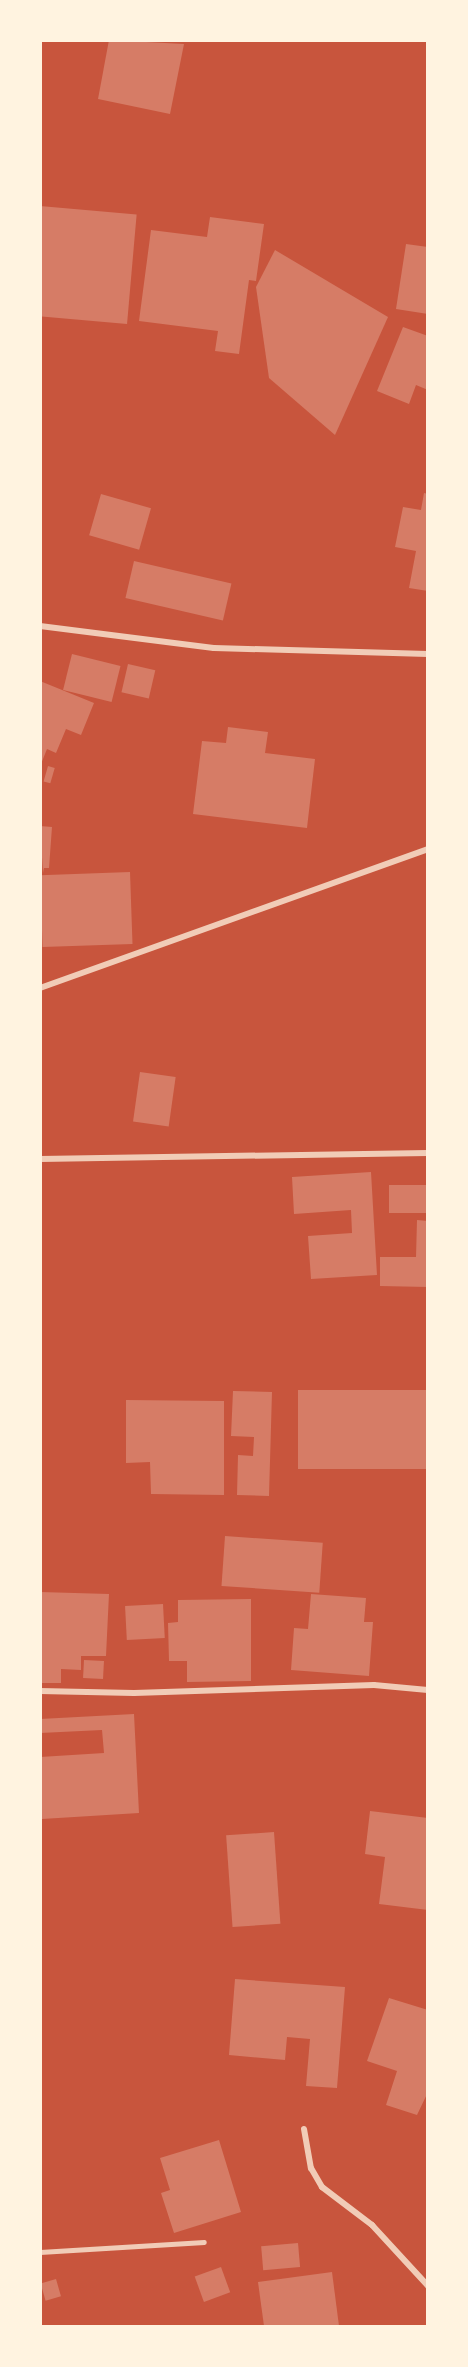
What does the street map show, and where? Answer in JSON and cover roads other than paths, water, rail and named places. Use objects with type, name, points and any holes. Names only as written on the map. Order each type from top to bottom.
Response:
[{"type":"street","points":[[40,626],[214,648],[428,654]]},
{"type":"street","points":[[40,988],[428,849]]},
{"type":"street","points":[[40,1159],[428,1153]]},
{"type":"street","points":[[40,1691],[134,1693],[374,1685],[428,1690]]},
{"type":"street","points":[[304,2129],[311,2168],[322,2187],[372,2224],[428,2286]]},
{"type":"lane","points":[[40,2252],[204,2242]]}]
